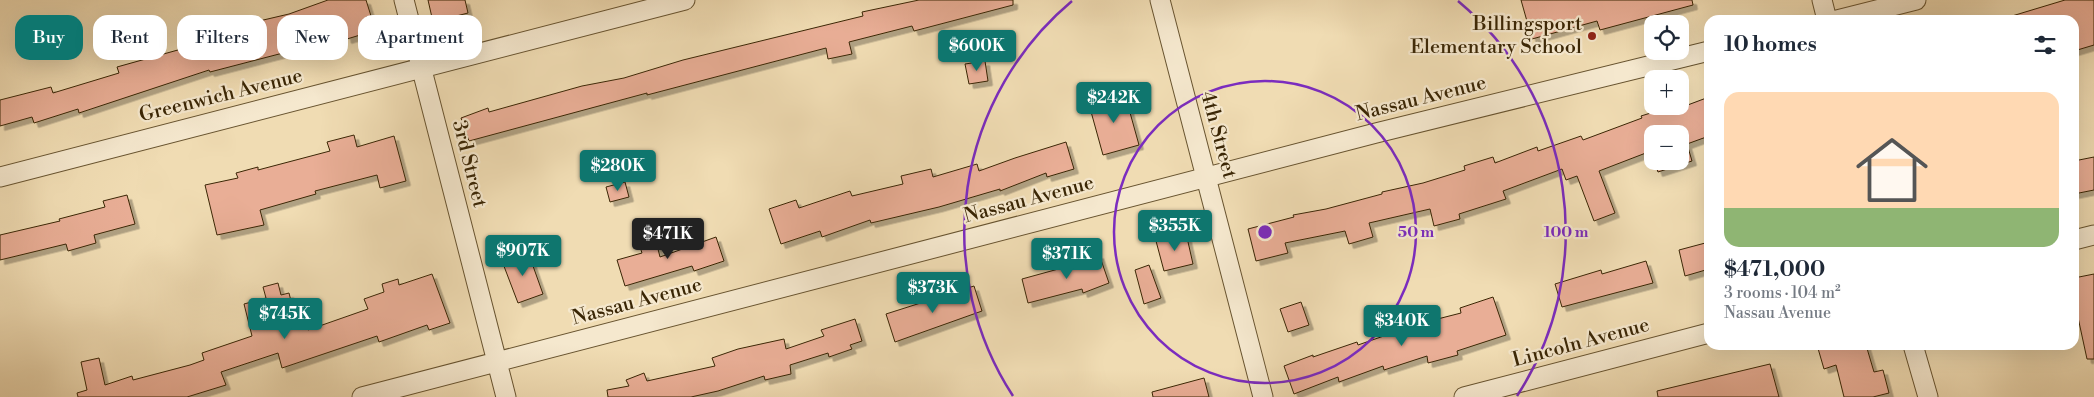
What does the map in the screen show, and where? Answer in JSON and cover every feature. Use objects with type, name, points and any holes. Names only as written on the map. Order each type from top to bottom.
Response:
[{"type":"street","name":"3rd Street","points":[[404,0],[506,397]]},
{"type":"street","name":"Greenwich Avenue","points":[[0,176],[686,0]]},
{"type":"street","name":"4th Street","points":[[1160,0],[1263,397]]},
{"type":"street","points":[[1822,0],[1826,15]]},
{"type":"street","points":[[1857,15],[1916,0]]},
{"type":"street","name":"Nassau Avenue","points":[[362,397],[1376,133],[1704,52]]},
{"type":"street","points":[[2079,239],[2094,235]]},
{"type":"street","name":"Lincoln Avenue","points":[[1464,397],[1704,334]]},
{"type":"street","points":[[1914,350],[1928,397]]},
{"type":"building","points":[[328,0],[366,0],[371,15],[358,15],[358,36],[348,39],[348,15],[285,15]]},
{"type":"building","points":[[428,0],[465,0],[468,13],[460,15],[431,15]]},
{"type":"building","points":[[919,0],[1013,0],[1013,5],[914,31],[912,26],[849,42],[852,54],[828,59],[826,48],[647,95],[647,93],[469,141],[461,118],[488,108],[489,112],[582,86],[624,78],[683,60],[863,16],[862,12]]},
{"type":"building","points":[[1521,0],[1692,0],[1693,5],[1656,15],[1644,15],[1644,18],[1600,30],[1597,21],[1532,39]]},
{"type":"building","points":[[2065,0],[2094,0],[2094,45],[2079,50],[2079,15],[2015,15]]},
{"type":"building","points":[[277,17],[277,55],[267,57],[267,19]]},
{"type":"building","points":[[177,50],[177,60],[256,60],[210,72],[209,70],[79,113],[78,109],[34,123],[32,117],[0,126],[0,100],[51,87],[53,93],[119,73],[117,67],[142,60],[167,60],[167,53]]},
{"type":"building","points":[[985,61],[988,81],[969,84],[965,64]]},
{"type":"building","points":[[1124,91],[1139,145],[1103,155],[1090,108],[1104,104],[1102,97]]},
{"type":"building","points":[[1704,99],[1704,138],[1689,143],[1689,125],[1644,125],[1644,154],[1599,171],[1615,213],[1594,221],[1577,176],[1566,180],[1562,169],[1503,191],[1506,199],[1459,214],[1460,219],[1434,226],[1430,209],[1369,223],[1373,237],[1349,244],[1345,231],[1285,243],[1288,253],[1256,261],[1248,229],[1294,217],[1293,215],[1326,209],[1382,194],[1382,192],[1423,183],[1465,170],[1464,166],[1493,157],[1495,163],[1537,147],[1538,151],[1581,136],[1583,140],[1642,118],[1641,116],[1689,115],[1689,104]]},
{"type":"building","points":[[354,135],[357,147],[394,136],[406,181],[380,188],[377,175],[315,191],[316,194],[260,210],[264,225],[217,235],[205,185],[238,178],[236,173],[258,167],[258,170],[330,151],[327,142]]},
{"type":"building","points":[[1066,142],[1074,169],[1047,177],[1046,173],[1000,191],[1000,189],[939,207],[871,223],[870,220],[822,237],[820,231],[781,244],[769,209],[796,200],[799,208],[850,191],[852,196],[903,184],[901,176],[931,169],[933,177],[977,164],[979,171]]},
{"type":"building","points":[[1689,151],[1692,161],[1689,162]]},
{"type":"building","points":[[2094,157],[2094,190],[2079,193],[2079,160]]},
{"type":"building","points":[[625,182],[629,197],[610,202],[606,187]]},
{"type":"building","points":[[127,195],[135,224],[94,235],[96,243],[68,251],[66,244],[0,260],[0,235],[60,221],[59,219],[105,207],[103,201]]},
{"type":"building","points":[[1186,233],[1193,264],[1164,271],[1156,241]]},
{"type":"building","points":[[655,237],[660,257],[716,237],[724,261],[694,271],[692,266],[625,286],[617,260],[642,253],[638,241]]},
{"type":"building","points":[[1704,243],[1704,270],[1685,276],[1679,250]]},
{"type":"building","points":[[528,252],[543,294],[518,303],[502,261]]},
{"type":"building","points":[[1099,254],[1109,283],[1083,293],[1082,289],[1028,303],[1022,279],[1062,268]]},
{"type":"building","points":[[1646,261],[1653,283],[1562,307],[1555,284],[1601,270],[1602,274]]},
{"type":"building","points":[[1149,265],[1161,298],[1144,304],[1135,270]]},
{"type":"building","points":[[432,274],[450,323],[429,330],[427,325],[379,342],[377,336],[282,368],[278,353],[221,372],[226,385],[187,397],[78,397],[77,393],[87,390],[81,362],[99,358],[105,385],[132,376],[133,380],[190,365],[204,360],[202,353],[252,336],[244,304],[266,298],[263,287],[278,283],[281,295],[289,293],[295,317],[303,314],[308,330],[368,309],[364,299],[384,292],[382,284],[398,279],[399,285]]},
{"type":"building","points":[[2094,274],[2094,359],[2087,359],[2079,322],[2079,277]]},
{"type":"building","points":[[974,286],[982,311],[895,342],[886,314]]},
{"type":"building","points":[[1493,297],[1506,335],[1457,351],[1458,355],[1428,363],[1427,356],[1384,370],[1383,366],[1339,382],[1338,377],[1294,394],[1284,366],[1313,355],[1313,357],[1357,342],[1358,345],[1418,324],[1461,313],[1460,308]]},
{"type":"building","points":[[1301,302],[1309,325],[1288,332],[1280,309]]},
{"type":"building","points":[[855,319],[862,341],[850,345],[852,349],[829,357],[828,353],[790,365],[791,374],[765,380],[764,376],[718,391],[691,397],[608,397],[607,390],[629,386],[626,380],[644,373],[647,381],[715,366],[712,358],[738,349],[784,339],[786,349],[824,336],[821,330]]},
{"type":"building","points":[[1818,350],[1867,350],[1874,372],[1883,370],[1889,393],[1873,397],[1844,397],[1836,365],[1824,369]]},
{"type":"building","points":[[1770,364],[1779,397],[1658,397],[1657,391]]},
{"type":"building","points":[[1204,378],[1209,397],[1153,397],[1152,392]]},
{"type":"place","name":"Billingsport Elementary School","points":[[1592,36]]}]
